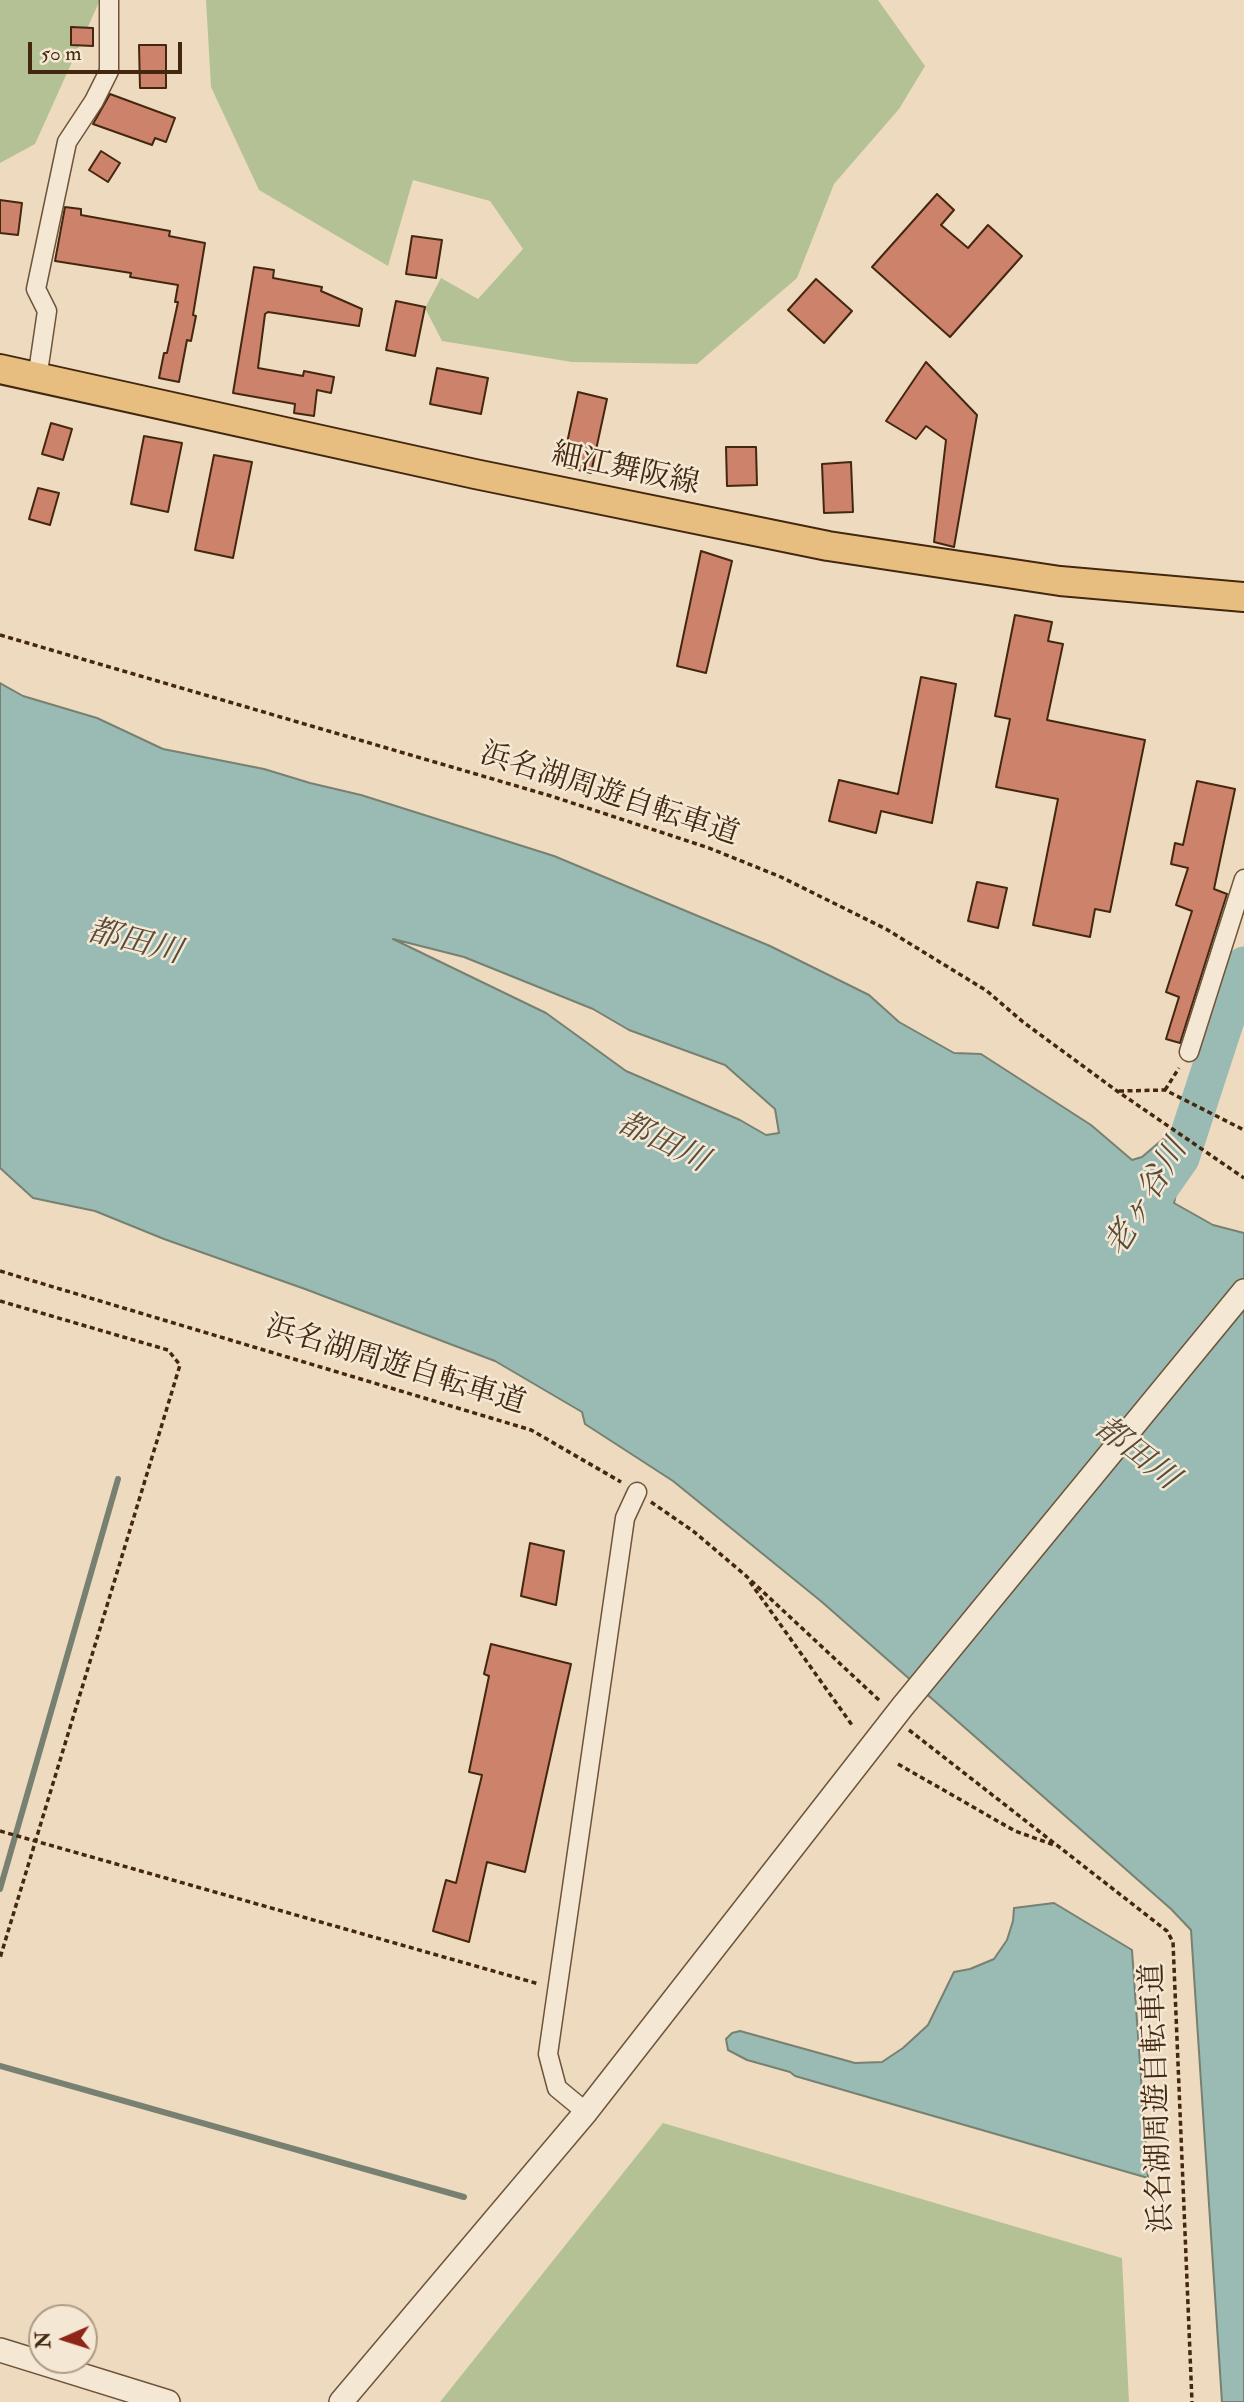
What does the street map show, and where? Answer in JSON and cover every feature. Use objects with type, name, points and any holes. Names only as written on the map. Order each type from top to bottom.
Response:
[{"type":"main road","name":"細江舞阪線","points":[[0,369],[475,474],[828,546],[1060,581],[1244,597]]},
{"type":"street","points":[[37,379],[47,311],[36,289],[67,142],[94,101],[108,71],[109,0]]},
{"type":"street","points":[[1189,1052],[1244,879]]},
{"type":"street","points":[[341,2402],[586,2112],[897,1712],[1244,1291]]},
{"type":"street","points":[[586,2112],[556,2088],[548,2054],[625,1518],[637,1492]]},
{"type":"street","points":[[0,2350],[168,2402]]},
{"type":"path","name":"浜名湖周遊自転車道","points":[[0,635],[538,792],[709,848],[780,877],[886,929],[987,992],[1117,1091],[1244,1178]]},
{"type":"path","points":[[1165,1090],[1189,1052]]},
{"type":"path","points":[[1117,1091],[1165,1090],[1244,1130]]},
{"type":"path","name":"浜名湖周遊自転車道","points":[[0,1270],[531,1430],[601,1469],[693,1531],[897,1712],[1167,1931],[1173,1942],[1192,2402]]},
{"type":"path","points":[[0,1301],[168,1350],[180,1364],[0,1958]]},
{"type":"path","name":"浜名湖周遊自転車道","points":[[744,1574],[852,1725]]},
{"type":"path","name":"浜名湖周遊自転車道","points":[[898,1764],[1015,1831],[1059,1846]]},
{"type":"path","points":[[0,1831],[558,1989]]},
{"type":"green space","points":[[0,0],[100,0],[35,144],[0,163]]},
{"type":"green space","points":[[206,0],[878,0],[925,66],[899,109],[834,184],[797,278],[697,364],[572,362],[442,341],[425,308],[441,278],[478,299],[523,249],[490,201],[413,180],[388,266],[259,190],[211,87]]},
{"type":"green space","points":[[663,2123],[1122,2258],[1129,2402],[440,2402]]},
{"type":"water","name":"都田川","points":[[0,683],[23,696],[97,718],[163,749],[264,769],[361,795],[554,856],[770,946],[869,995],[899,1022],[954,1053],[981,1054],[1091,1125],[1132,1160],[1142,1157],[1163,1139],[1187,1156],[1182,1166],[1174,1203],[1213,1225],[1244,1233],[1244,2402],[1222,2402],[1191,1930],[1171,1909],[822,1602],[673,1481],[585,1424],[582,1412],[495,1361],[95,1211],[33,1198],[0,1168]],"holes":[[[393,939],[464,957],[593,1009],[629,1030],[725,1065],[775,1109],[779,1133],[766,1135],[740,1120],[626,1071],[546,1013]]]},
{"type":"water","points":[[1054,1903],[1132,1950],[1148,2178],[795,2076],[790,2072],[747,2060],[728,2050],[726,2039],[732,2033],[740,2031],[855,2063],[882,2062],[903,2048],[928,2025],[954,1972],[994,1959],[1007,1940],[1014,1908]]},
{"type":"building","points":[[71,27],[93,28],[93,46],[71,45]]},
{"type":"building","points":[[139,45],[166,45],[166,88],[140,88]]},
{"type":"building","points":[[110,94],[175,118],[166,142],[155,138],[152,145],[93,124]]},
{"type":"building","points":[[101,151],[120,163],[108,182],[89,170]]},
{"type":"building","points":[[937,194],[954,210],[941,225],[968,248],[988,225],[1022,256],[950,337],[872,267]]},
{"type":"building","points":[[0,200],[22,203],[18,235],[0,233]]},
{"type":"building","points":[[65,207],[81,209],[81,215],[170,231],[169,236],[205,243],[193,315],[196,316],[191,341],[187,340],[179,382],[159,378],[178,302],[175,302],[178,285],[130,277],[131,273],[55,261]]},
{"type":"building","points":[[412,236],[442,240],[436,278],[406,274]]},
{"type":"building","points":[[254,267],[274,270],[273,278],[322,287],[321,291],[362,309],[359,326],[268,312],[265,314],[258,368],[303,376],[304,371],[334,377],[331,393],[317,390],[314,416],[294,413],[295,404],[233,393]]},
{"type":"building","points":[[816,279],[852,311],[824,343],[788,310]]},
{"type":"building","points":[[396,301],[425,307],[415,356],[386,350]]},
{"type":"building","points":[[926,362],[977,415],[954,547],[934,542],[946,440],[926,426],[916,439],[886,421]]},
{"type":"building","points":[[437,368],[488,378],[481,414],[430,404]]},
{"type":"building","points":[[578,392],[607,399],[591,473],[562,466]]},
{"type":"building","points":[[51,423],[72,429],[63,460],[42,454]]},
{"type":"building","points":[[144,436],[182,443],[168,512],[131,504]]},
{"type":"building","points":[[726,447],[756,447],[757,485],[727,486]]},
{"type":"building","points":[[214,455],[252,462],[233,558],[195,550]]},
{"type":"building","points":[[851,462],[853,512],[824,513],[822,464]]},
{"type":"building","points":[[38,488],[59,493],[50,525],[29,519]]},
{"type":"building","points":[[701,551],[732,561],[706,673],[677,666]]},
{"type":"building","points":[[1015,615],[1052,622],[1048,641],[1063,644],[1047,720],[1145,740],[1110,912],[1095,909],[1090,937],[1033,925],[1058,799],[996,787],[1010,719],[995,716]]},
{"type":"building","points":[[921,677],[956,684],[932,823],[881,811],[876,833],[829,821],[839,780],[898,794]]},
{"type":"building","points":[[1197,781],[1235,789],[1214,889],[1227,894],[1180,1043],[1166,1039],[1179,997],[1166,992],[1192,911],[1176,905],[1188,868],[1171,864],[1175,843],[1183,845]]},
{"type":"building","points":[[977,882],[1007,888],[998,928],[968,921]]},
{"type":"building","points":[[530,1543],[564,1551],[556,1605],[521,1596]]},
{"type":"building","points":[[491,1644],[571,1664],[525,1872],[487,1862],[469,1942],[433,1931],[446,1880],[456,1883],[482,1775],[469,1772],[489,1676],[484,1674]]},
{"type":"waterway","name":"老ヶ谷川","points":[[1155,1195],[1181,1158],[1244,965]]},
{"type":"waterway","points":[[0,1889],[118,1479]]},
{"type":"waterway","points":[[0,2066],[464,2197]]}]
